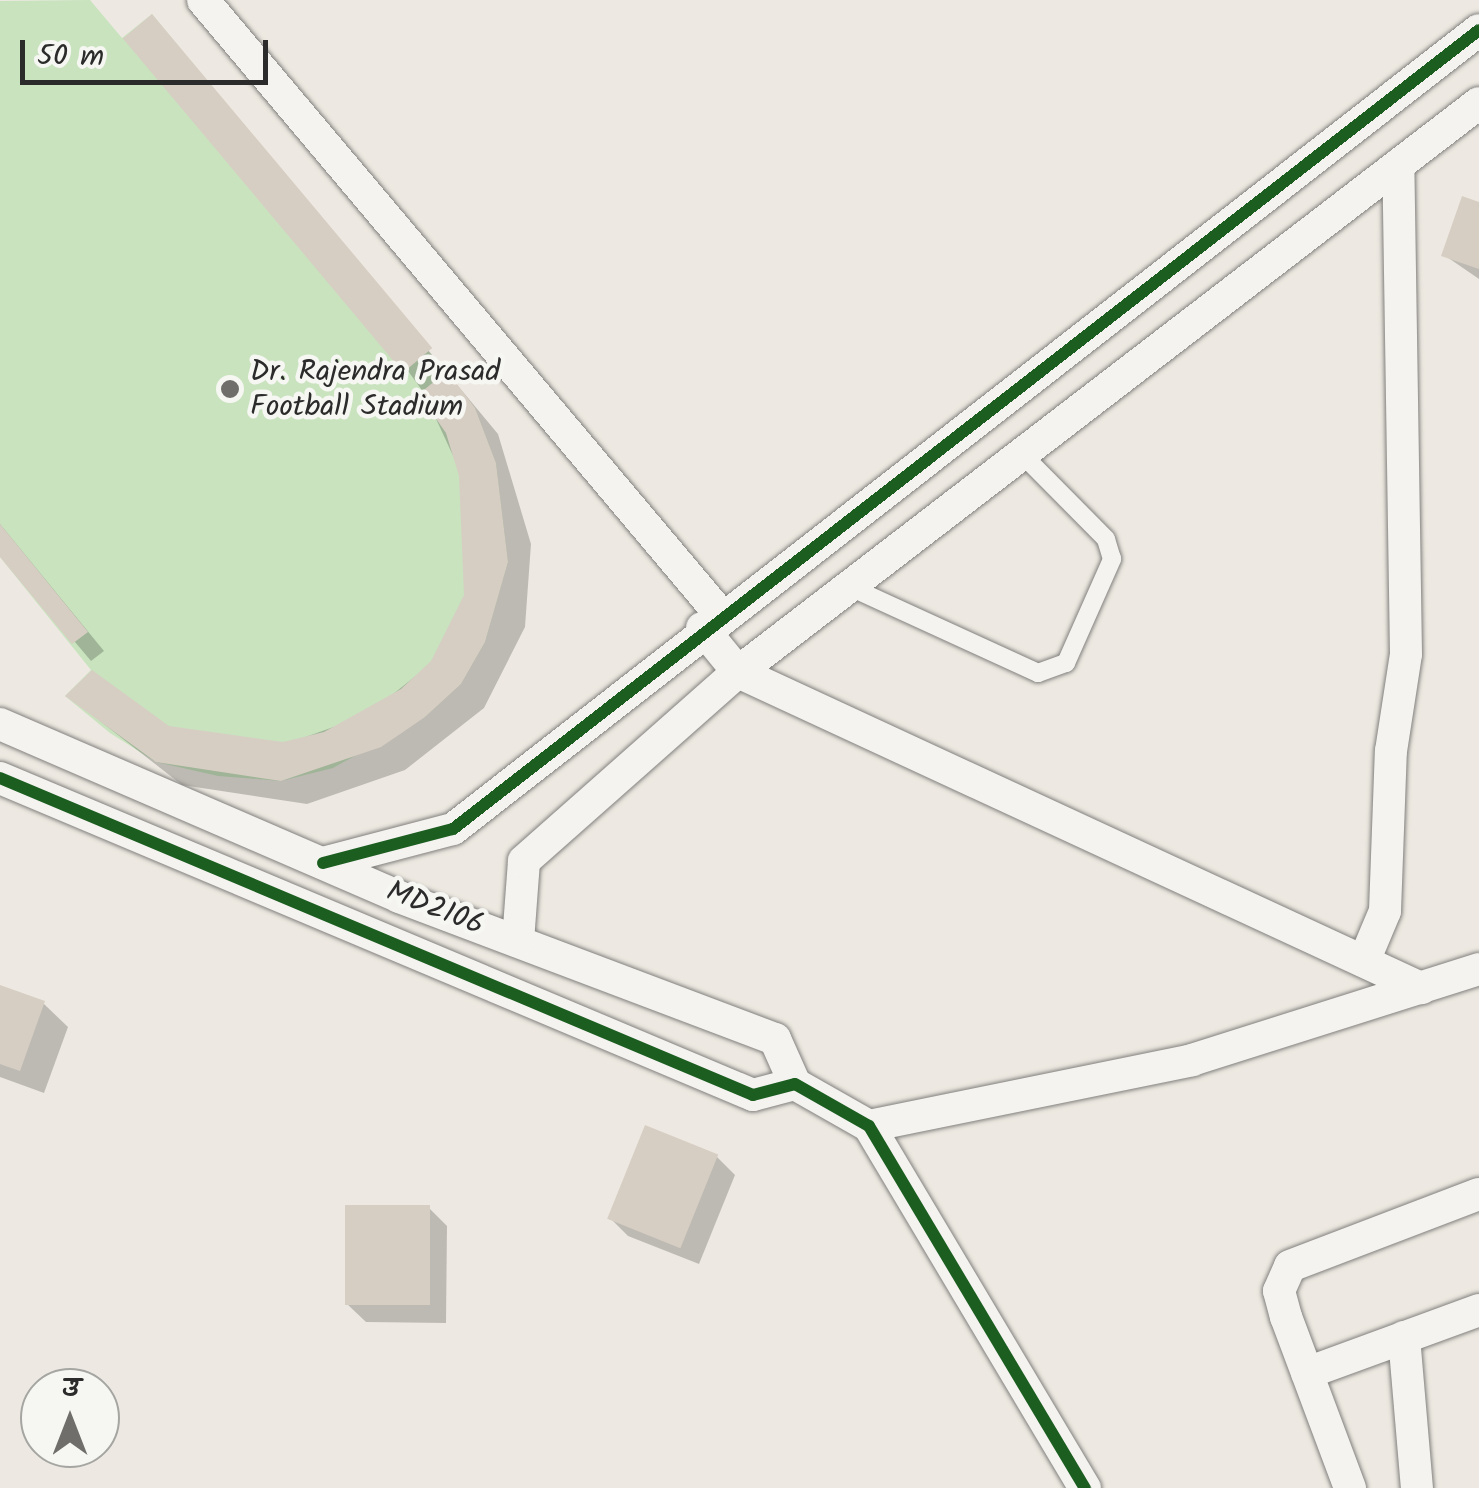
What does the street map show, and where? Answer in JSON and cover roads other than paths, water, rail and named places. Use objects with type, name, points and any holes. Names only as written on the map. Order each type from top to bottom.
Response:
[{"type":"street","points":[[203,0],[712,621],[738,672],[1421,988]]},
{"type":"street","points":[[323,863],[453,830],[712,621],[1479,30]]},
{"type":"street","points":[[518,941],[524,861],[738,672],[1479,103]]},
{"type":"street","points":[[1364,961],[1385,911],[1391,752],[1406,654],[1398,165]]},
{"type":"street","points":[[758,586],[794,626]]},
{"type":"street","name":"MD2106","points":[[0,724],[323,863],[776,1039],[795,1084],[753,1095],[0,778]]},
{"type":"street","points":[[869,1126],[1192,1060],[1479,970]]},
{"type":"street","points":[[795,1084],[869,1126],[1085,1488]]},
{"type":"street","points":[[1350,1488],[1279,1290],[1290,1266],[1479,1194]]},
{"type":"street","points":[[1307,1374],[1479,1310]]},
{"type":"street","points":[[1404,1338],[1417,1488]]},
{"type":"lane","points":[[847,586],[1038,673],[1066,662],[1112,559],[1106,539],[1021,453]]},
{"type":"place","name":"Dr. Rajendra Prasad Football Stadium","points":[[230,389]]}]
